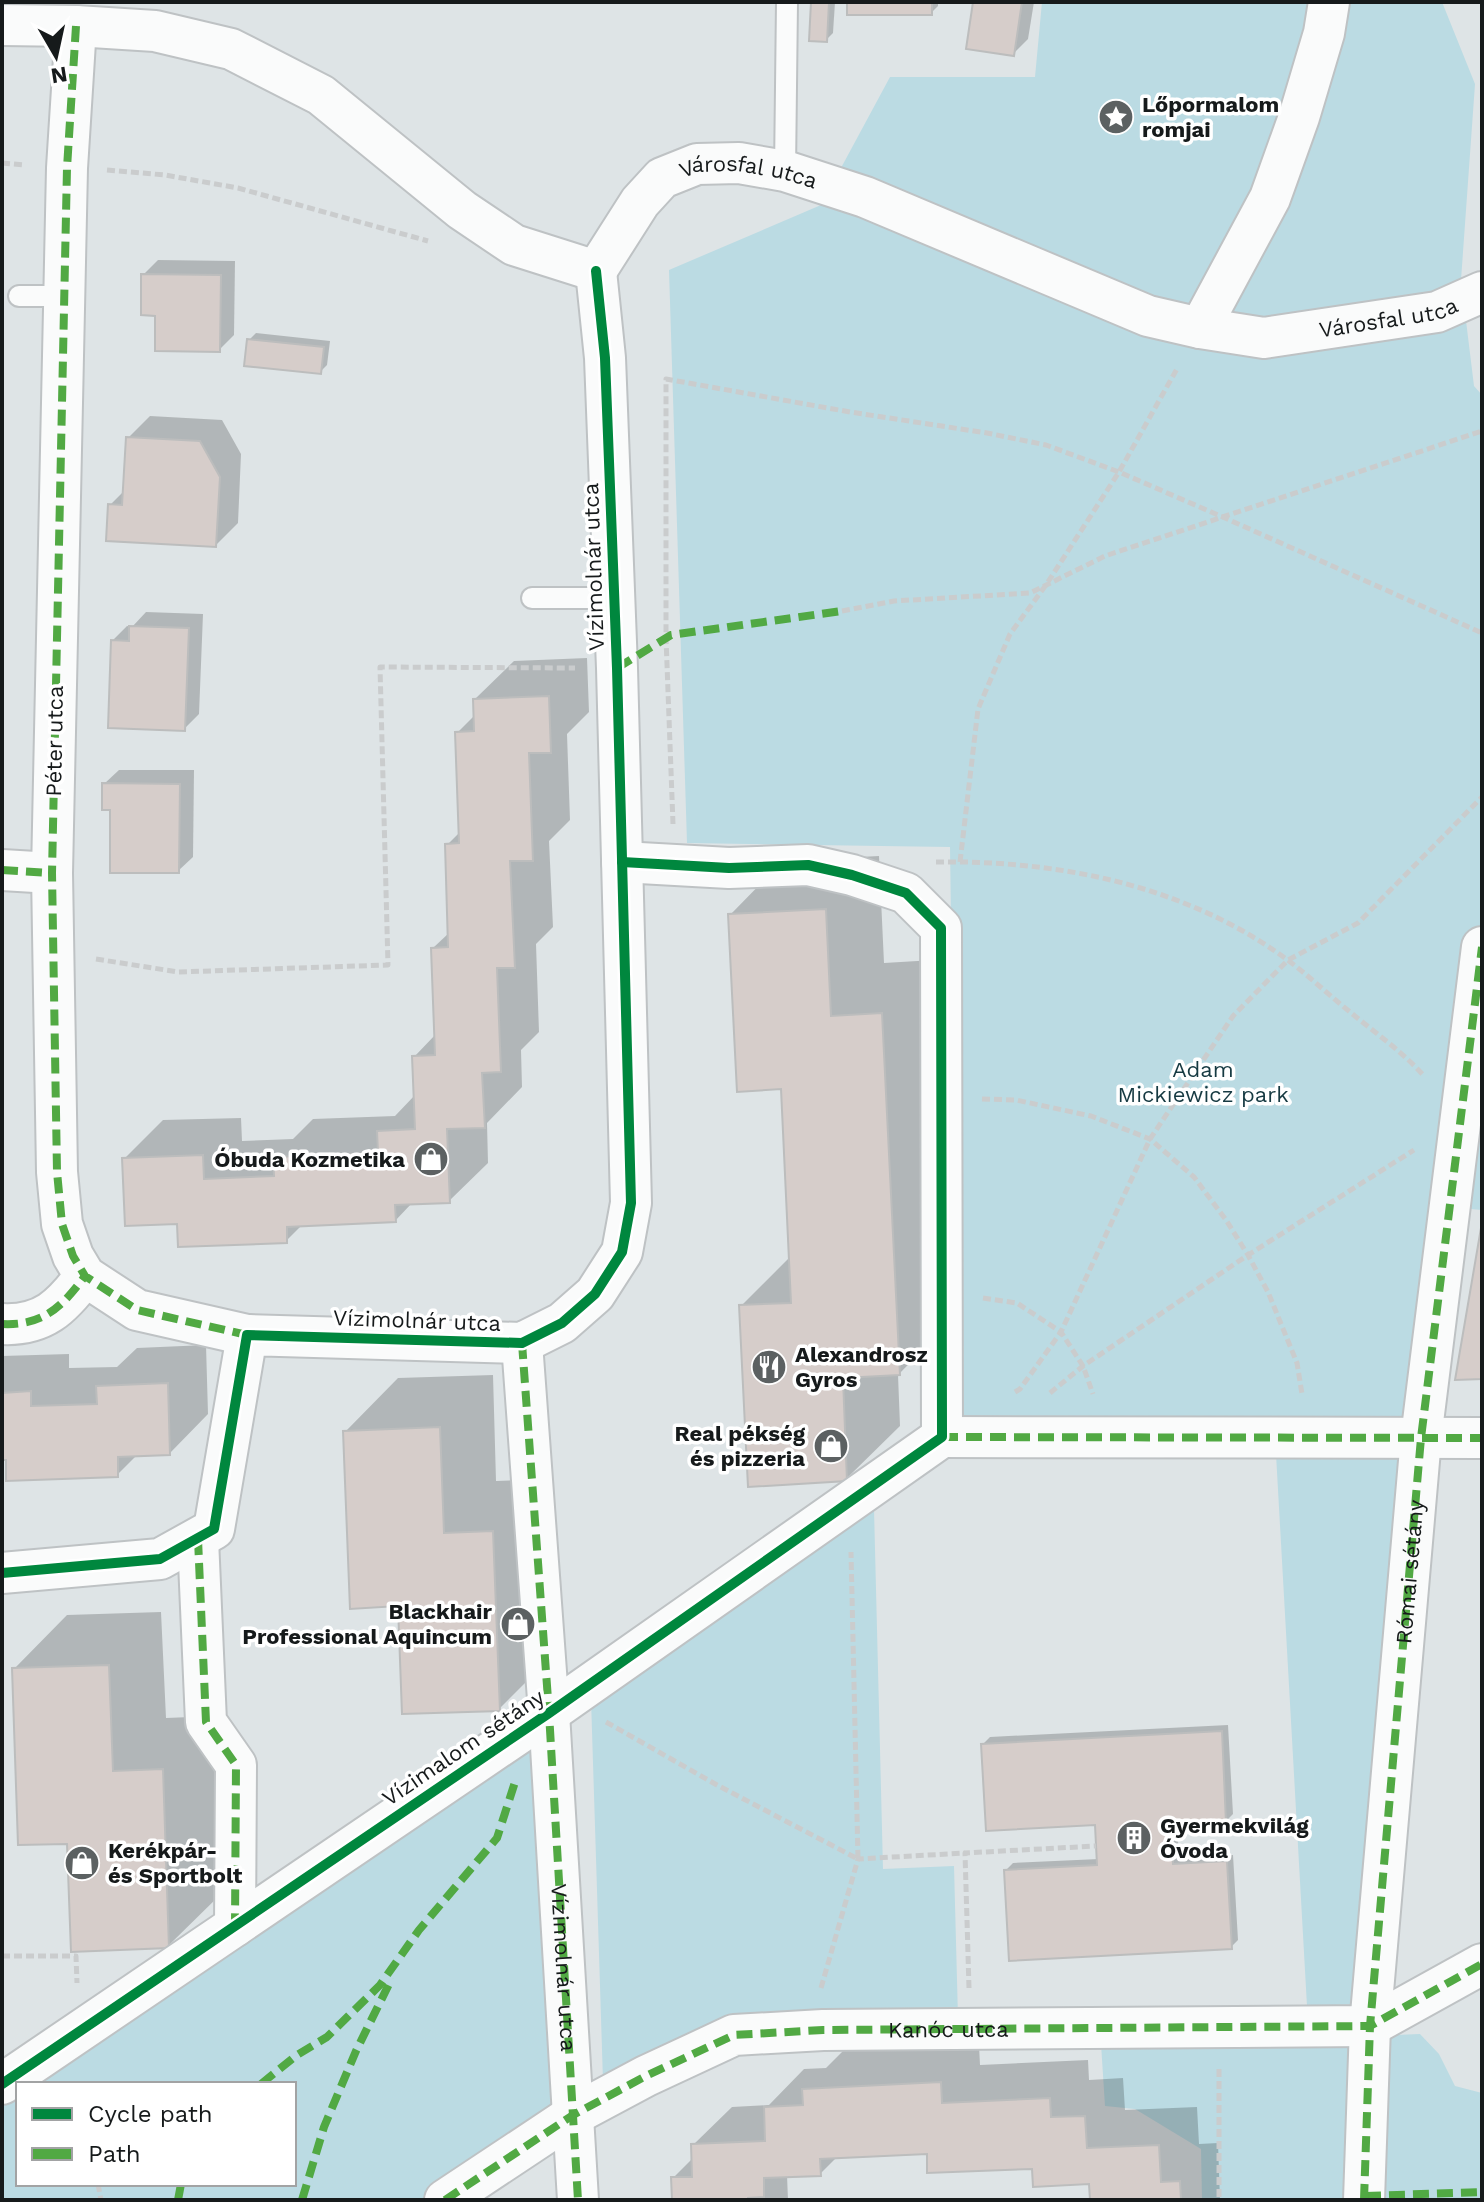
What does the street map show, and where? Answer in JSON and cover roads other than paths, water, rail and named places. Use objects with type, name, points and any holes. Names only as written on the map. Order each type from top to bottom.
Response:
[{"type":"street","points":[[1200,328],[1270,198],[1299,117],[1324,33],[1329,2]]},
{"type":"street","points":[[2,25],[155,31],[231,49],[321,95],[462,210],[514,245],[596,271]]},
{"type":"street","name":"Péter utca","points":[[76,26],[67,168],[52,873],[57,1172],[62,1224],[73,1256],[85,1276]]},
{"type":"street","name":"Városfal utca","points":[[596,271],[640,202],[662,178],[697,164],[739,163],[785,171],[865,197],[1148,316],[1200,328],[1264,338],[1437,312],[1482,292]]},
{"type":"street","name":"Vízimolnár utca","points":[[247,1335],[522,1343],[562,1323],[595,1294],[622,1252],[631,1203],[617,668],[605,358],[596,271]]},
{"type":"street","points":[[622,862],[729,868],[808,865],[852,875],[906,893],[941,928],[942,1437],[1482,1438]]},
{"type":"street","points":[[2,870],[52,873]]},
{"type":"street","name":"Római sétány","points":[[1364,2200],[1370,2026],[1421,1438],[1482,947]]},
{"type":"street","points":[[2,1324],[20,1325],[52,1314],[85,1276],[137,1310],[247,1335],[214,1529],[160,1559],[2,1573]]},
{"type":"street","name":"Vízimolnár utca","points":[[522,1343],[558,1706],[578,2200]]},
{"type":"street","name":"Vízimalom sétány","points":[[2,2084],[558,1706],[942,1437]]},
{"type":"street","points":[[198,1539],[206,1722],[236,1765],[235,1926]]},
{"type":"street","name":"Kanóc utca","points":[[445,2200],[573,2115],[646,2076],[734,2035],[809,2031],[1370,2026],[1482,1964]]},
{"type":"lane","points":[[785,171],[787,2]]},
{"type":"lane","points":[[19,296],[64,296]]},
{"type":"lane","points":[[532,598],[614,598]]},
{"type":"place","name":"Lőpormalom romjai","points":[[1116,117]]},
{"type":"place","name":"Óbuda Kozmetika","points":[[431,1159]]},
{"type":"place","name":"Alexandrosz Gyros","points":[[769,1367]]},
{"type":"place","name":"Real pékség és pizzeria","points":[[831,1446]]},
{"type":"place","name":"Blackhair Professional Aquincum","points":[[518,1624]]},
{"type":"place","name":"Gyermekvilág Óvoda","points":[[1134,1838]]},
{"type":"place","name":"Kerékpár- és Sportbolt","points":[[82,1863]]},
{"type":"park label","name":"Adam Mickiewicz park","points":[[1203,1082]]}]
